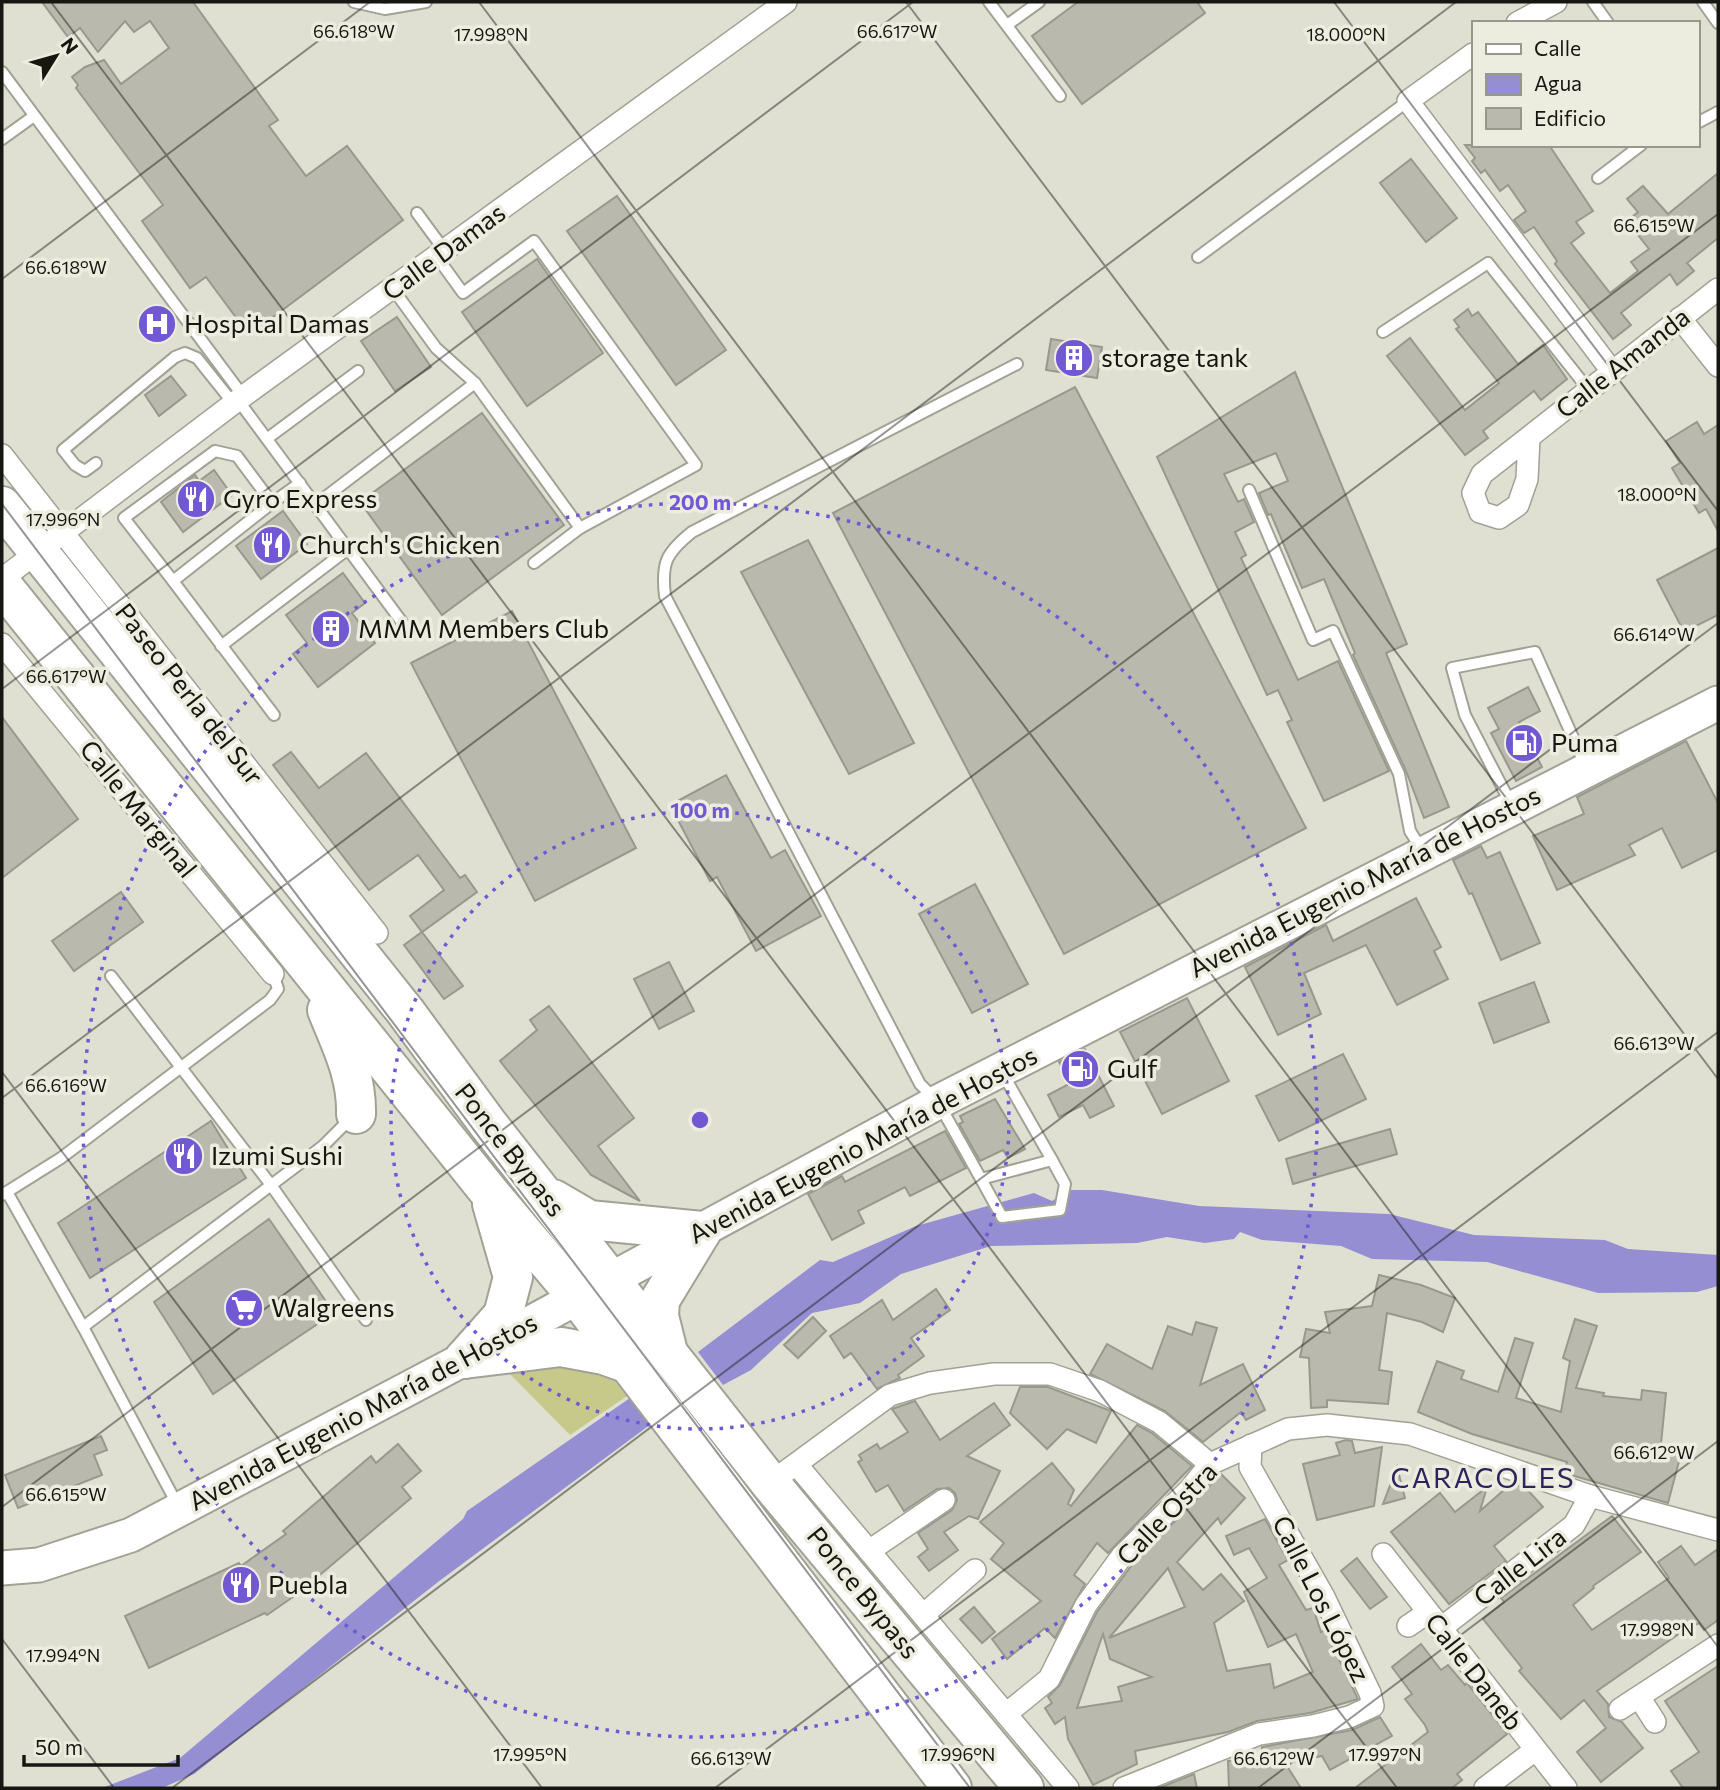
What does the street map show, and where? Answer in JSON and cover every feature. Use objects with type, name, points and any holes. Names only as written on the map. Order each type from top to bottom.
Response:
[{"type":"highway","name":"Ponce Bypass","points":[[2,506],[50,542],[611,1280],[669,1354],[783,1474],[1024,1788]]},
{"type":"highway","name":"Ponce Bypass","points":[[2,585],[290,969],[489,1192],[578,1298],[952,1788]]},
{"type":"highway","points":[[377,933],[405,1011]]},
{"type":"highway","points":[[290,969],[349,1060],[356,1089],[356,1114]]},
{"type":"highway","points":[[464,1359],[503,1315],[513,1277],[489,1192]]},
{"type":"highway","points":[[545,1193],[589,1220],[702,1231],[660,1300],[659,1316],[669,1354]]},
{"type":"highway","points":[[464,1359],[561,1347],[604,1355],[629,1364]]},
{"type":"main road","name":"Avenida Eugenio María de Hostos","points":[[2,1568],[38,1565],[131,1535],[578,1298],[938,1102],[1718,703]]},
{"type":"street","name":"Calle Damas","points":[[2,579],[238,400],[786,2]]},
{"type":"street","points":[[1521,21],[1556,2]]},
{"type":"street","points":[[1472,55],[1408,102],[1611,370]]},
{"type":"street","name":"Calle Amanda","points":[[1529,438],[1588,388],[1718,289]]},
{"type":"street","points":[[1680,318],[1718,366]]},
{"type":"street","name":"Paseo Perla del Sur","points":[[2,455],[50,542],[377,933]]},
{"type":"street","name":"Calle Marginal","points":[[2,644],[290,969]]},
{"type":"street","points":[[1068,1788],[869,1551],[783,1474],[890,1395],[930,1383],[994,1374],[1050,1374],[1100,1391],[1159,1422],[1210,1464]]},
{"type":"street","name":"Calle Ostra","points":[[1006,1714],[1049,1679],[1086,1605],[1122,1556],[1190,1489],[1210,1464],[1288,1429],[1327,1425],[1367,1427],[1410,1434],[1590,1496],[1718,1530]]},
{"type":"street","name":"Calle Los López","points":[[1124,1788],[1259,1734],[1313,1726],[1349,1717],[1373,1706],[1370,1693],[1324,1597],[1250,1467],[1251,1445]]},
{"type":"street","name":"Calle Lira","points":[[1408,1626],[1433,1621],[1574,1525],[1590,1496]]},
{"type":"street","points":[[869,1551],[944,1500]]},
{"type":"street","name":"Calle Daneb","points":[[1384,1554],[1433,1621],[1566,1788]]},
{"type":"street","points":[[922,1615],[975,1570]]},
{"type":"street","points":[[1620,1709],[1718,1645]]},
{"type":"street","points":[[1639,1697],[1655,1722]]},
{"type":"street","points":[[1485,1788],[1535,1750]]},
{"type":"lane","points":[[354,2],[385,9],[426,2]]},
{"type":"lane","points":[[989,2],[1060,96]]},
{"type":"lane","points":[[1006,26],[1039,2]]},
{"type":"lane","points":[[1593,2],[1607,21]]},
{"type":"lane","points":[[1703,2],[1718,23]]},
{"type":"lane","points":[[2,72],[407,629]]},
{"type":"lane","points":[[1198,257],[1408,102]]},
{"type":"lane","points":[[1699,122],[1718,112]]},
{"type":"lane","points":[[2,139],[34,116]]},
{"type":"lane","points":[[1598,178],[1638,147]]},
{"type":"lane","points":[[417,213],[463,293],[534,241],[696,465],[580,528],[534,563]]},
{"type":"lane","points":[[1383,332],[1488,263],[1588,388]]},
{"type":"lane","points":[[393,289],[436,348],[475,383],[580,528]]},
{"type":"lane","points":[[96,463],[85,471],[75,466],[62,450],[175,357],[185,353],[197,358],[238,400]]},
{"type":"lane","points":[[1001,1070],[1065,1184],[1060,1210],[1002,1217],[938,1102],[920,1084],[671,608],[665,596],[662,571],[674,547],[692,532],[1017,364]]},
{"type":"lane","points":[[268,438],[358,371]]},
{"type":"lane","points":[[315,505],[475,383]]},
{"type":"lane","points":[[272,503],[237,456],[215,451],[124,518],[274,715]]},
{"type":"lane","points":[[173,581],[300,483]]},
{"type":"lane","points":[[1250,490],[1313,640],[1334,631],[1399,774],[1410,831],[1424,852]]},
{"type":"lane","points":[[221,646],[348,549]]},
{"type":"lane","points":[[1513,807],[1465,715],[1452,668],[1535,652],[1587,769]]},
{"type":"lane","points":[[180,1510],[83,1327],[4,1194],[61,1158],[270,1000],[290,969]]},
{"type":"lane","points":[[111,976],[271,1185],[366,1320]]},
{"type":"lane","points":[[83,1327],[323,1146],[356,1114]]},
{"type":"lane","points":[[981,1179],[1052,1160]]},
{"type":"green space","points":[[528,1359],[608,1373],[627,1396],[570,1435],[501,1365]]},
{"type":"water","points":[[1069,1190],[1102,1190],[1199,1206],[1389,1214],[1474,1235],[1605,1240],[1628,1249],[1718,1255],[1718,1286],[1697,1292],[1598,1293],[1487,1262],[1372,1259],[1341,1246],[1262,1240],[1240,1232],[1234,1239],[1205,1243],[1167,1237],[1137,1243],[991,1246],[901,1274],[860,1303],[812,1313],[751,1370],[723,1385],[698,1352],[820,1260],[833,1262],[916,1226],[1034,1193],[1052,1201]]},
{"type":"water","points":[[630,1398],[651,1424],[438,1582],[194,1774],[162,1788],[102,1788],[180,1758],[463,1519],[467,1511]]},
{"type":"building","points":[[42,2],[193,2],[278,120],[269,126],[306,176],[347,146],[403,220],[249,335],[206,277],[190,288],[142,221],[163,205],[76,88],[78,85],[72,77],[85,67],[104,60],[121,84],[169,48],[150,21],[134,32],[125,21],[98,52],[80,28],[68,37]]},
{"type":"building","points":[[1078,2],[1197,2],[1205,13],[1082,104],[1032,36]]},
{"type":"building","points":[[1465,145],[1550,147],[1593,211],[1576,222],[1584,233],[1571,243],[1610,293],[1638,271],[1631,262],[1649,249],[1627,221],[1638,212],[1627,199],[1643,186],[1668,214],[1718,173],[1718,238],[1687,263],[1694,271],[1677,285],[1670,274],[1621,313],[1631,325],[1613,339],[1555,264],[1557,261],[1534,227],[1524,233],[1514,220],[1526,211],[1508,185],[1500,191],[1485,170],[1481,173],[1472,161],[1475,158]]},
{"type":"building","points":[[1411,159],[1457,218],[1426,242],[1380,183]]},
{"type":"building","points":[[617,196],[726,350],[676,385],[567,231]]},
{"type":"building","points":[[537,259],[603,353],[527,406],[462,312]]},
{"type":"building","points":[[1468,309],[1472,316],[1478,312],[1518,364],[1543,345],[1567,379],[1541,400],[1534,391],[1483,431],[1488,438],[1465,455],[1387,356],[1410,338],[1465,410],[1499,383],[1456,329],[1459,327],[1454,320]]},
{"type":"building","points":[[397,317],[431,367],[395,391],[361,341]]},
{"type":"building","name":"storage tank","points":[[1051,339],[1102,347],[1097,378],[1046,370]]},
{"type":"building","points":[[1295,372],[1407,644],[1386,653],[1449,807],[1424,818],[1406,771],[1353,655],[1355,653],[1324,579],[1302,588],[1271,514],[1268,515],[1259,493],[1288,481],[1276,453],[1224,474],[1238,502],[1244,499],[1254,522],[1235,532],[1246,555],[1241,558],[1298,680],[1338,661],[1389,771],[1324,801],[1287,722],[1292,720],[1278,690],[1267,695],[1157,457]]},
{"type":"building","points":[[171,376],[186,395],[159,416],[145,395]]},
{"type":"building","points":[[1075,387],[1306,828],[1064,954],[833,513]]},
{"type":"building","points":[[482,413],[564,525],[442,615],[360,502]]},
{"type":"building","points":[[1697,422],[1704,434],[1718,425],[1718,531],[1706,509],[1699,513],[1672,468],[1680,463],[1666,441]]},
{"type":"building","name":"Gyro Express","points":[[214,470],[232,495],[183,532],[161,502],[195,475],[199,481]]},
{"type":"building","name":"Church's Chicken","points":[[283,511],[307,544],[261,579],[236,546]]},
{"type":"building","points":[[808,540],[914,743],[849,774],[741,572]]},
{"type":"building","points":[[1718,548],[1718,615],[1684,632],[1657,580]]},
{"type":"building","name":"MMM Members Club","points":[[343,573],[365,603],[352,613],[375,643],[318,687],[293,654],[307,643],[286,615]]},
{"type":"building","points":[[512,611],[636,848],[535,901],[411,663]]},
{"type":"building","points":[[1528,687],[1540,711],[1519,722],[1542,767],[1516,781],[1491,733],[1499,729],[1488,708]]},
{"type":"building","points":[[2,717],[78,819],[2,878]]},
{"type":"building","points":[[1686,741],[1718,803],[1718,850],[1682,868],[1662,828],[1629,845],[1635,855],[1557,890],[1533,836],[1584,814],[1577,797]]},
{"type":"building","points":[[291,752],[319,788],[366,753],[460,878],[465,875],[477,892],[422,932],[410,916],[444,890],[418,855],[369,890],[273,765]]},
{"type":"building","points":[[726,775],[771,858],[785,850],[821,916],[756,951],[717,877],[710,881],[670,805]]},
{"type":"building","points":[[1481,846],[1487,858],[1500,852],[1540,943],[1501,960],[1472,893],[1469,894],[1453,860]]},
{"type":"building","points":[[975,884],[1028,984],[972,1013],[919,914]]},
{"type":"building","points":[[121,892],[143,922],[74,971],[52,941]]},
{"type":"building","points":[[1416,898],[1441,947],[1434,951],[1448,979],[1397,1005],[1366,945],[1304,973],[1321,1014],[1278,1035],[1245,967],[1326,925],[1333,941]]},
{"type":"building","points":[[422,932],[463,986],[444,999],[404,945]]},
{"type":"building","points":[[669,962],[694,1011],[659,1029],[634,979]]},
{"type":"building","points":[[1534,982],[1549,1022],[1494,1043],[1479,1003]]},
{"type":"building","points":[[1187,998],[1229,1081],[1162,1114],[1120,1032]]},
{"type":"building","points":[[549,1006],[634,1118],[598,1146],[640,1201],[591,1175],[500,1061],[537,1030],[530,1020]]},
{"type":"building","points":[[1085,1049],[1114,1106],[1090,1118],[1083,1105],[1059,1117],[1048,1095],[1071,1083],[1059,1062]]},
{"type":"building","points":[[1343,1054],[1366,1099],[1279,1141],[1256,1096]]},
{"type":"building","points":[[995,1099],[1025,1149],[1008,1158],[1003,1150],[980,1161],[959,1124],[963,1122],[960,1116]]},
{"type":"building","points":[[211,1121],[246,1178],[90,1278],[58,1223]]},
{"type":"building","points":[[1390,1129],[1397,1154],[1293,1184],[1286,1159]]},
{"type":"building","points":[[945,1131],[966,1168],[910,1196],[905,1187],[858,1211],[864,1223],[832,1240],[808,1194],[842,1176],[845,1182]]},
{"type":"building","name":"Walgreens","points":[[269,1219],[334,1313],[213,1394],[154,1302]]},
{"type":"building","points":[[1379,1275],[1421,1285],[1455,1298],[1443,1332],[1422,1322],[1387,1313],[1379,1370],[1392,1372],[1388,1404],[1327,1400],[1327,1407],[1311,1408],[1309,1358],[1300,1357],[1306,1329],[1330,1333],[1325,1312],[1372,1306]]},
{"type":"building","points":[[936,1289],[950,1310],[911,1338],[924,1356],[898,1375],[900,1378],[877,1389],[851,1353],[844,1358],[830,1336],[882,1300],[893,1320]]},
{"type":"building","points":[[813,1317],[826,1331],[798,1358],[784,1345]]},
{"type":"building","points":[[1575,1319],[1597,1326],[1576,1388],[1604,1393],[1603,1396],[1641,1400],[1642,1390],[1666,1393],[1661,1444],[1682,1450],[1668,1503],[1564,1473],[1567,1462],[1472,1434],[1418,1412],[1437,1361],[1464,1371],[1461,1379],[1498,1392],[1515,1338],[1533,1343],[1516,1398],[1561,1412],[1570,1361],[1563,1358]]},
{"type":"building","points":[[1196,1322],[1217,1328],[1200,1385],[1243,1364],[1265,1410],[1246,1420],[1241,1412],[1203,1442],[1165,1411],[1090,1374],[1107,1344],[1152,1369],[1168,1326],[1192,1335]]},
{"type":"building","points":[[1020,1387],[1048,1387],[1111,1411],[1096,1443],[1067,1429],[1047,1449],[1010,1413]]},
{"type":"building","points":[[915,1401],[940,1440],[994,1403],[1010,1425],[967,1456],[1000,1471],[978,1519],[969,1516],[944,1532],[958,1550],[929,1571],[918,1557],[928,1549],[918,1533],[952,1510],[957,1500],[955,1493],[949,1488],[937,1489],[904,1511],[888,1485],[876,1492],[858,1462],[862,1460],[859,1455],[877,1444],[880,1449],[908,1432],[892,1409]]},
{"type":"building","points":[[1137,1425],[1152,1433],[1192,1466],[1108,1553],[1097,1543],[1074,1575],[1085,1584],[1055,1638],[1045,1628],[1007,1659],[992,1639],[1041,1601],[991,1559],[1004,1543],[980,1522],[1052,1463],[1074,1490],[1068,1504],[1071,1506]]},
{"type":"building","points":[[101,1436],[107,1450],[94,1455],[102,1475],[18,1508],[5,1475]]},
{"type":"building","points":[[1352,1441],[1355,1453],[1382,1447],[1374,1506],[1317,1520],[1303,1464],[1340,1455],[1336,1443]]},
{"type":"building","points":[[398,1444],[421,1471],[402,1487],[411,1498],[315,1579],[316,1581],[267,1615],[265,1613],[149,1668],[125,1616],[239,1563],[241,1566],[286,1534],[283,1531],[371,1456],[376,1463]]},
{"type":"building","points":[[1397,1467],[1405,1498],[1383,1504]]},
{"type":"building","points":[[1221,1474],[1245,1498],[1221,1524],[1218,1518],[1177,1562],[1203,1590],[1221,1574],[1244,1601],[1214,1623],[1227,1671],[1270,1664],[1274,1688],[1313,1672],[1296,1634],[1268,1647],[1244,1592],[1267,1578],[1249,1548],[1234,1555],[1226,1536],[1265,1519],[1288,1560],[1279,1565],[1306,1610],[1313,1608],[1321,1632],[1325,1630],[1358,1699],[1310,1713],[1257,1721],[1228,1732],[1135,1751],[1137,1764],[1093,1785],[1068,1739],[1065,1717],[1055,1724],[1045,1708],[1052,1703],[1048,1697],[1060,1685],[1097,1612],[1132,1565]],"holes":[[[1168,1568],[1185,1607],[1109,1638]],[[1103,1634],[1110,1659],[1152,1677],[1118,1687],[1122,1701],[1077,1708]]]},
{"type":"building","points":[[1512,1483],[1526,1488],[1543,1507],[1494,1546],[1506,1561],[1449,1604],[1391,1532],[1440,1493],[1455,1512],[1487,1487],[1480,1511]]},
{"type":"building","points":[[1612,1516],[1641,1552],[1593,1586],[1594,1588],[1573,1605],[1592,1630],[1669,1578],[1658,1562],[1681,1546],[1695,1565],[1718,1549],[1718,1620],[1704,1630],[1699,1623],[1683,1631],[1597,1691],[1608,1704],[1609,1717],[1622,1722],[1643,1748],[1601,1782],[1577,1752],[1606,1728],[1584,1700],[1561,1719],[1519,1671],[1522,1668],[1483,1619],[1504,1602],[1501,1598]]},
{"type":"building","points":[[1357,1558],[1387,1597],[1370,1609],[1341,1571]]},
{"type":"building","points":[[974,1607],[995,1632],[982,1643],[960,1619]]},
{"type":"building","points":[[1421,1644],[1441,1670],[1448,1665],[1465,1685],[1467,1683],[1507,1734],[1457,1774],[1462,1780],[1452,1788],[1355,1788],[1428,1732],[1405,1699],[1412,1694],[1392,1667]]},
{"type":"building","points":[[1718,1666],[1718,1788],[1683,1788],[1671,1771],[1699,1752],[1665,1701]]},
{"type":"building","points":[[1380,1717],[1392,1736],[1330,1770],[1322,1756],[1285,1763],[1301,1788],[1229,1788],[1228,1761],[1261,1759],[1262,1747],[1352,1730]]},
{"type":"building","points":[[1194,1774],[1197,1788],[1159,1788]]},
{"type":"place","name":"Hospital Damas","points":[[157,324]]},
{"type":"place","name":"storage tank","points":[[1074,358]]},
{"type":"place","name":"Gyro Express","points":[[196,499]]},
{"type":"place","name":"Church's Chicken","points":[[272,545]]},
{"type":"place","name":"MMM Members Club","points":[[331,629]]},
{"type":"place","name":"Puma","points":[[1524,743]]},
{"type":"place","name":"Gulf","points":[[1080,1069]]},
{"type":"place","name":"Izumi Sushi","points":[[184,1156]]},
{"type":"place","name":"Walgreens","points":[[244,1308]]},
{"type":"place","name":"Puebla","points":[[241,1585]]},
{"type":"district","name":"CARACOLES","points":[[1483,1478]]}]
